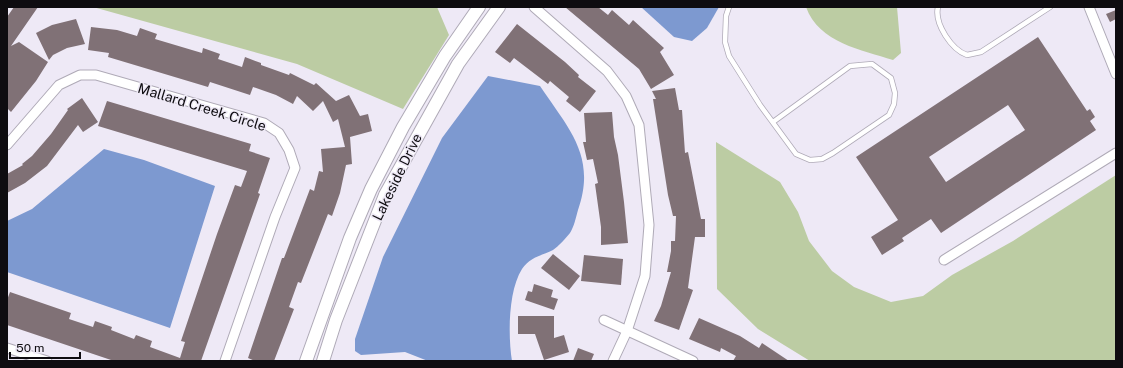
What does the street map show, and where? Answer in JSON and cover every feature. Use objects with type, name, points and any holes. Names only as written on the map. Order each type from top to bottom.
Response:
[{"type":"street","name":"Lakeside Drive","points":[[306,361],[350,238],[370,189],[403,127],[445,56],[479,7]]},
{"type":"street","name":"Lakeside Drive","points":[[323,361],[336,320],[385,195],[458,64],[499,7]]},
{"type":"street","points":[[534,7],[607,71],[626,96],[638,125],[649,225],[645,276],[627,331],[613,361]]},
{"type":"street","points":[[1089,7],[1116,74]]},
{"type":"street","name":"Mallard Creek Circle","points":[[7,145],[59,85],[80,75],[96,75],[112,79],[264,123],[279,133],[289,150],[295,168],[275,217],[225,361]]},
{"type":"street","points":[[944,260],[1116,153]]},
{"type":"street","points":[[604,320],[693,361]]},
{"type":"street","points":[[7,348],[48,361]]},
{"type":"lane","points":[[729,7],[726,16],[725,42],[730,56],[773,122],[796,154],[810,160],[833,154],[889,115],[894,104],[895,93],[891,78],[872,64],[850,66],[773,122]]},
{"type":"lane","points":[[938,7],[938,17],[942,29],[957,49],[967,55],[981,52],[1050,7]]},
{"type":"green space","points":[[93,7],[437,7],[449,35],[403,109],[297,64]]},
{"type":"green space","points":[[806,7],[897,7],[901,53],[893,60],[843,43],[831,37],[821,29],[812,19]]},
{"type":"green space","points":[[716,142],[780,182],[798,212],[809,241],[832,271],[854,287],[891,302],[923,296],[952,275],[1013,241],[1116,175],[1116,361],[810,361],[758,329],[717,289]]},
{"type":"water","points":[[641,7],[719,7],[707,28],[692,41],[674,37]]},
{"type":"water","points":[[488,76],[540,86],[569,129],[582,158],[584,174],[583,191],[573,228],[555,249],[536,257],[525,265],[517,278],[510,314],[512,361],[428,361],[405,352],[361,355],[355,351],[355,339],[383,257],[442,138]]},
{"type":"water","points":[[104,149],[144,160],[215,186],[170,328],[7,272],[7,221],[32,209]]},
{"type":"building","points":[[14,7],[38,7],[11,46],[19,42],[48,62],[36,81],[11,112],[7,108],[7,17]]},
{"type":"building","points":[[565,7],[598,7],[608,15],[612,10],[629,25],[633,20],[664,48],[660,52],[674,75],[651,89],[639,69]]},
{"type":"building","points":[[1116,10],[1116,19],[1110,22],[1106,14]]},
{"type":"building","points":[[76,19],[85,44],[67,48],[53,55],[49,60],[36,33],[52,25]]},
{"type":"building","points":[[517,24],[565,62],[579,75],[578,77],[596,91],[580,112],[566,101],[569,97],[550,81],[548,84],[514,58],[510,63],[495,52]]},
{"type":"building","points":[[91,27],[117,30],[137,36],[140,28],[157,34],[155,39],[202,53],[203,48],[220,54],[218,59],[242,67],[245,57],[261,63],[261,65],[289,75],[290,73],[314,85],[316,83],[336,101],[349,95],[360,116],[368,114],[372,131],[350,137],[352,164],[346,165],[340,193],[332,216],[328,214],[301,283],[298,282],[289,307],[294,309],[274,361],[255,361],[248,358],[282,258],[284,258],[310,189],[314,191],[319,171],[323,172],[321,149],[345,147],[338,119],[333,122],[323,101],[313,111],[297,96],[293,104],[276,95],[253,87],[250,95],[210,82],[208,87],[108,57],[109,53],[88,50]]},
{"type":"building","points":[[1038,37],[1087,111],[1090,109],[1095,117],[1090,121],[1096,130],[941,233],[931,219],[902,238],[904,241],[882,255],[871,237],[898,220],[856,157]],"holes":[[[1008,105],[1025,130],[946,182],[929,157]]]},
{"type":"building","points":[[675,88],[679,110],[682,110],[685,153],[688,152],[701,219],[705,219],[705,237],[695,237],[688,288],[693,290],[679,330],[654,321],[661,306],[671,272],[667,272],[671,251],[671,241],[675,241],[676,216],[673,216],[668,195],[653,99],[656,99],[652,91]]},
{"type":"building","points":[[82,98],[98,122],[83,132],[78,125],[47,166],[25,183],[7,193],[7,174],[23,165],[22,164],[32,156],[51,134],[68,110],[67,109]]},
{"type":"building","points":[[107,101],[251,144],[249,151],[270,158],[258,193],[260,194],[201,361],[114,361],[7,325],[7,300],[10,292],[71,313],[69,319],[93,327],[95,321],[112,327],[111,330],[134,339],[136,335],[152,341],[150,347],[180,358],[185,342],[181,341],[217,234],[235,185],[241,187],[247,171],[98,126]]},
{"type":"building","points":[[612,112],[628,243],[601,245],[601,227],[595,184],[598,183],[593,159],[587,160],[583,142],[586,142],[584,113]]},
{"type":"building","points":[[553,254],[580,276],[569,290],[541,268]]},
{"type":"building","points":[[584,255],[623,259],[621,285],[581,281]]},
{"type":"building","points":[[534,284],[553,290],[551,297],[558,299],[554,310],[525,300],[528,291],[532,292]]},
{"type":"building","points":[[518,316],[554,316],[554,338],[564,335],[569,352],[544,360],[535,334],[518,334]]},
{"type":"building","points":[[699,318],[740,336],[759,348],[762,343],[789,361],[733,361],[736,356],[721,348],[720,352],[689,339]]},
{"type":"building","points":[[578,348],[594,354],[591,361],[573,361]]}]
